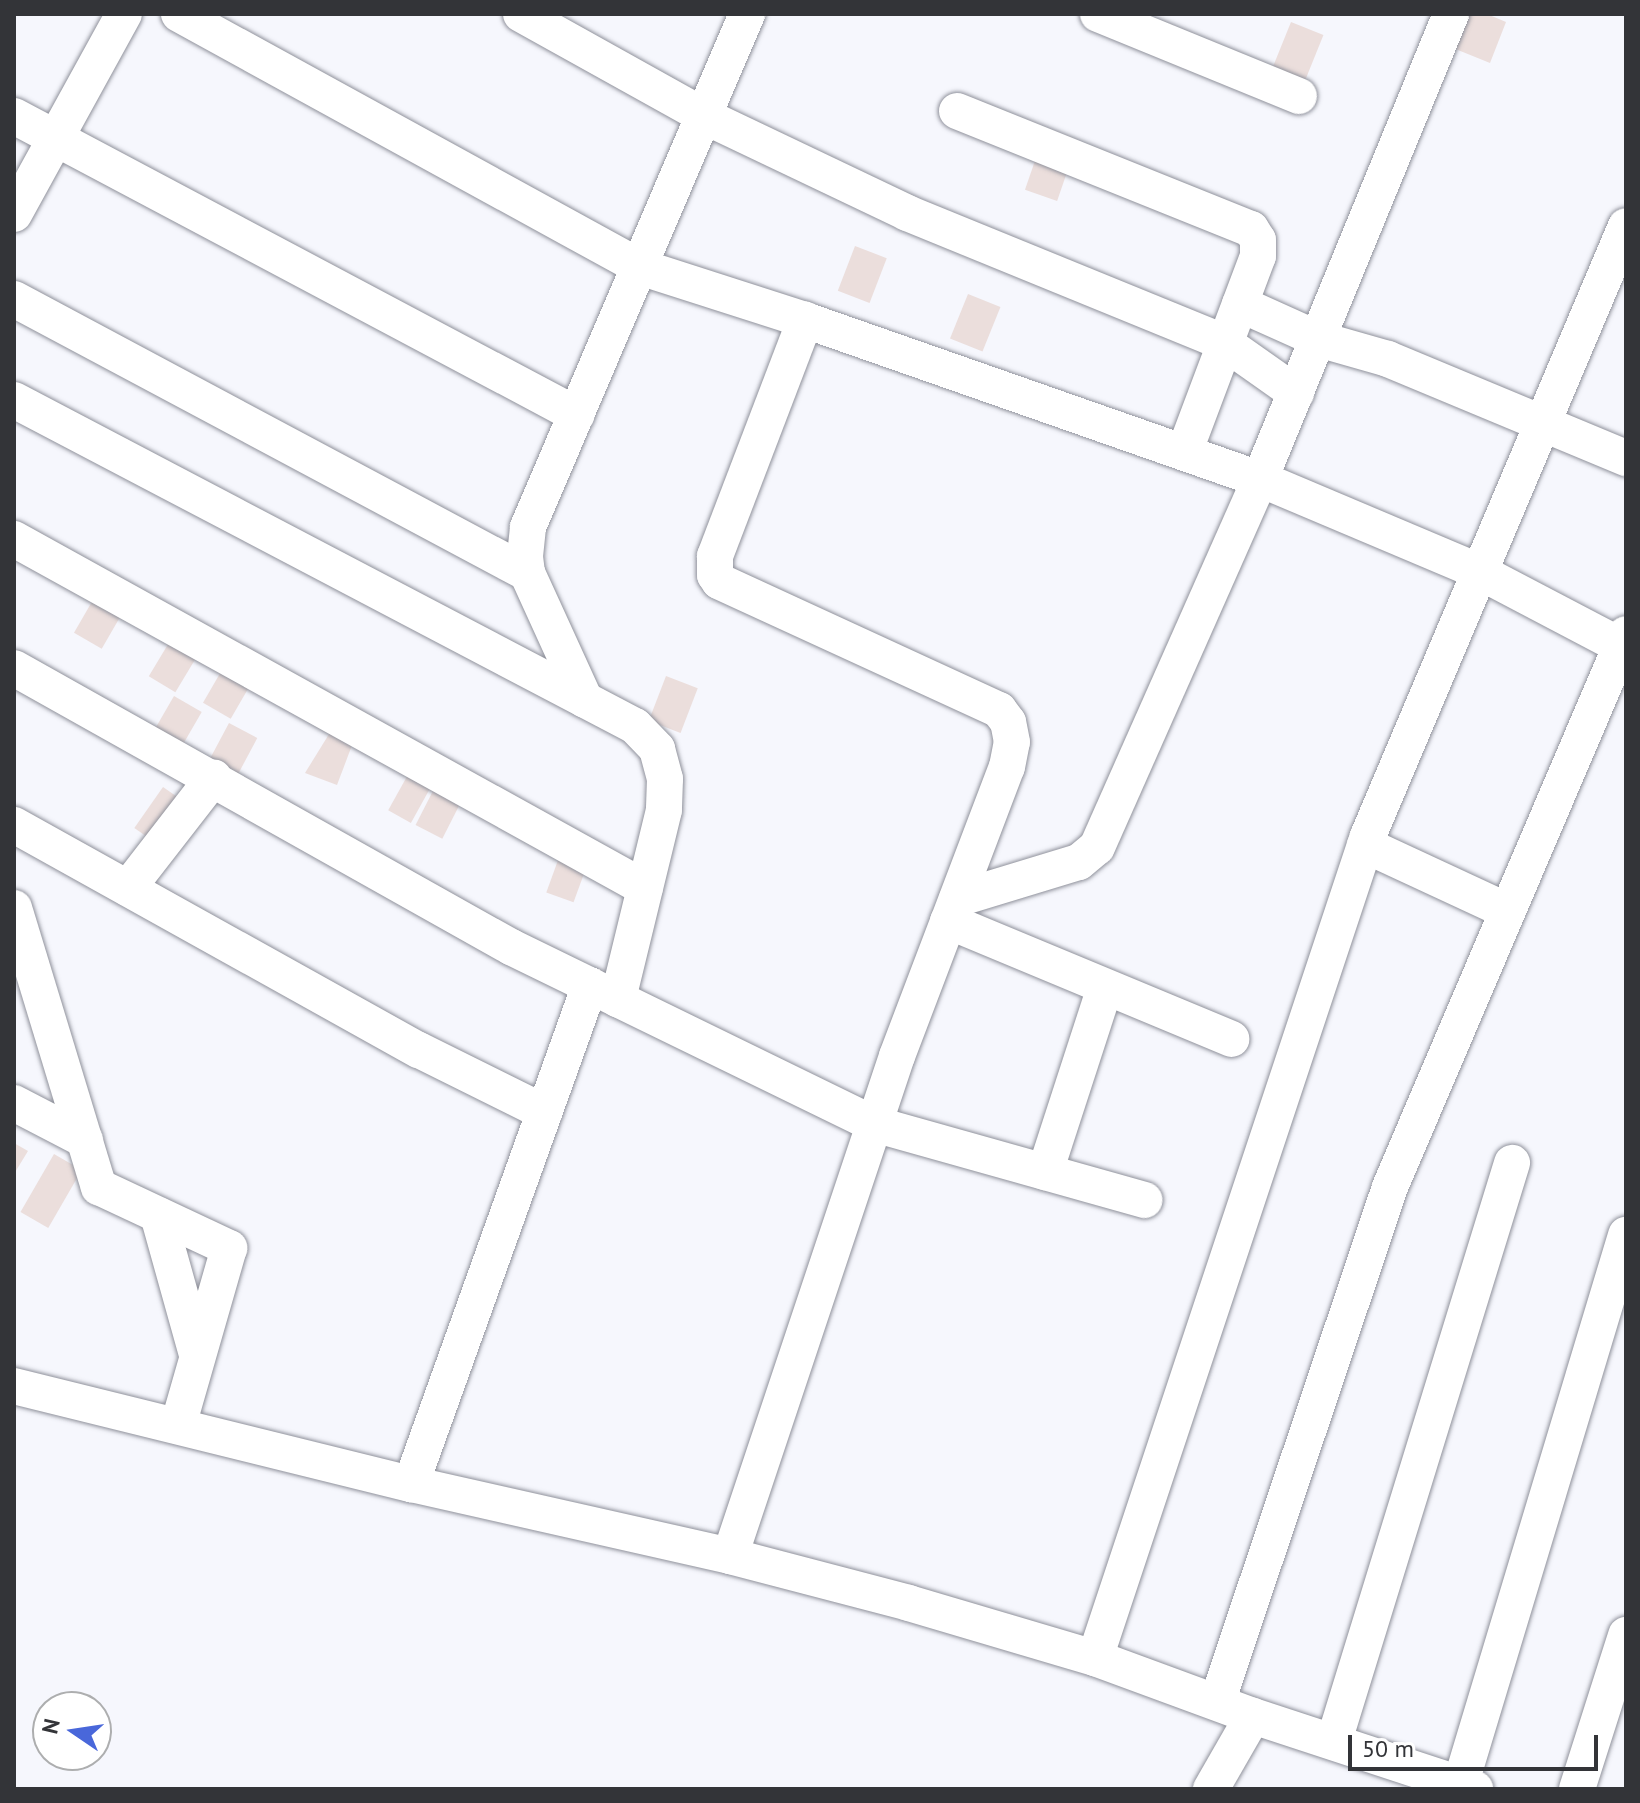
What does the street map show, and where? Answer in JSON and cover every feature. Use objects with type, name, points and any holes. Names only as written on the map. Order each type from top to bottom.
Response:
[{"type":"street","points":[[14,214],[124,14]]},
{"type":"street","points":[[179,14],[640,267],[805,320],[1260,479],[1480,572],[1623,640],[1390,1187],[1217,1702]]},
{"type":"street","points":[[521,14],[704,116],[907,213],[1225,343],[1296,393]]},
{"type":"street","points":[[585,700],[527,573],[528,527],[747,14]]},
{"type":"street","points":[[1099,14],[1299,96]]},
{"type":"street","points":[[952,910],[1090,856],[1104,834],[1260,479],[1451,14]]},
{"type":"street","points":[[957,111],[1251,229],[1258,240],[1258,256],[1184,453]]},
{"type":"street","points":[[14,116],[577,415]]},
{"type":"street","points":[[1095,1658],[1365,845],[1626,226]]},
{"type":"street","points":[[14,299],[527,573]]},
{"type":"street","points":[[1240,304],[1318,339],[1388,359],[1542,426],[1626,458]]},
{"type":"street","points":[[730,1556],[874,1124],[1007,767],[1012,742],[1008,722],[999,710],[719,581],[715,575],[715,556],[805,320]]},
{"type":"street","points":[[14,400],[635,726],[657,749],[665,779],[664,810],[645,888],[604,992],[544,1112],[411,1484]]},
{"type":"street","points":[[14,539],[645,888]]},
{"type":"street","points":[[14,668],[214,777],[511,947],[874,1124],[1145,1200]]},
{"type":"street","points":[[128,888],[214,777]]},
{"type":"street","points":[[14,825],[419,1050],[544,1112]]},
{"type":"street","points":[[1365,845],[1507,911]]},
{"type":"street","points":[[14,908],[23,960],[99,1187],[229,1248],[178,1426]]},
{"type":"street","points":[[952,910],[1105,987],[1231,1039]]},
{"type":"street","points":[[1045,1172],[1105,987]]},
{"type":"street","points":[[14,1103],[85,1140]]},
{"type":"street","points":[[1334,1741],[1512,1163]]},
{"type":"street","points":[[158,1215],[197,1355]]},
{"type":"street","points":[[14,1386],[411,1484],[730,1556],[909,1603],[1095,1658],[1253,1716],[1465,1787],[1626,1235]]},
{"type":"street","points":[[1577,1789],[1626,1635]]},
{"type":"street","points":[[1211,1789],[1253,1716]]},
{"type":"building","points":[[1460,14],[1487,14],[1506,22],[1490,63],[1448,46]]},
{"type":"building","points":[[1291,22],[1323,35],[1301,91],[1269,78]]},
{"type":"building","points":[[1038,152],[1070,163],[1057,201],[1025,190]]},
{"type":"building","points":[[855,246],[887,258],[870,303],[838,291]]},
{"type":"building","points":[[968,294],[1000,307],[982,352],[950,339]]},
{"type":"building","points":[[97,593],[125,609],[102,649],[74,633]]},
{"type":"building","points":[[173,636],[200,652],[175,692],[149,676]]},
{"type":"building","points":[[226,663],[254,679],[231,719],[203,703]]},
{"type":"building","points":[[666,676],[698,688],[681,733],[649,721]]},
{"type":"building","points":[[174,696],[202,712],[179,752],[151,736]]},
{"type":"building","points":[[229,723],[257,738],[236,779],[207,764]]},
{"type":"building","points":[[334,726],[354,740],[337,785],[305,773]]},
{"type":"building","points":[[410,771],[433,784],[411,823],[388,810]]},
{"type":"building","points":[[436,785],[463,799],[442,839],[416,825]]},
{"type":"building","points":[[163,787],[189,805],[161,846],[134,828]]},
{"type":"building","points":[[561,852],[588,862],[574,902],[546,892]]},
{"type":"building","points":[[14,1143],[28,1151],[14,1174]]},
{"type":"building","points":[[54,1154],[82,1170],[48,1228],[20,1212]]}]
